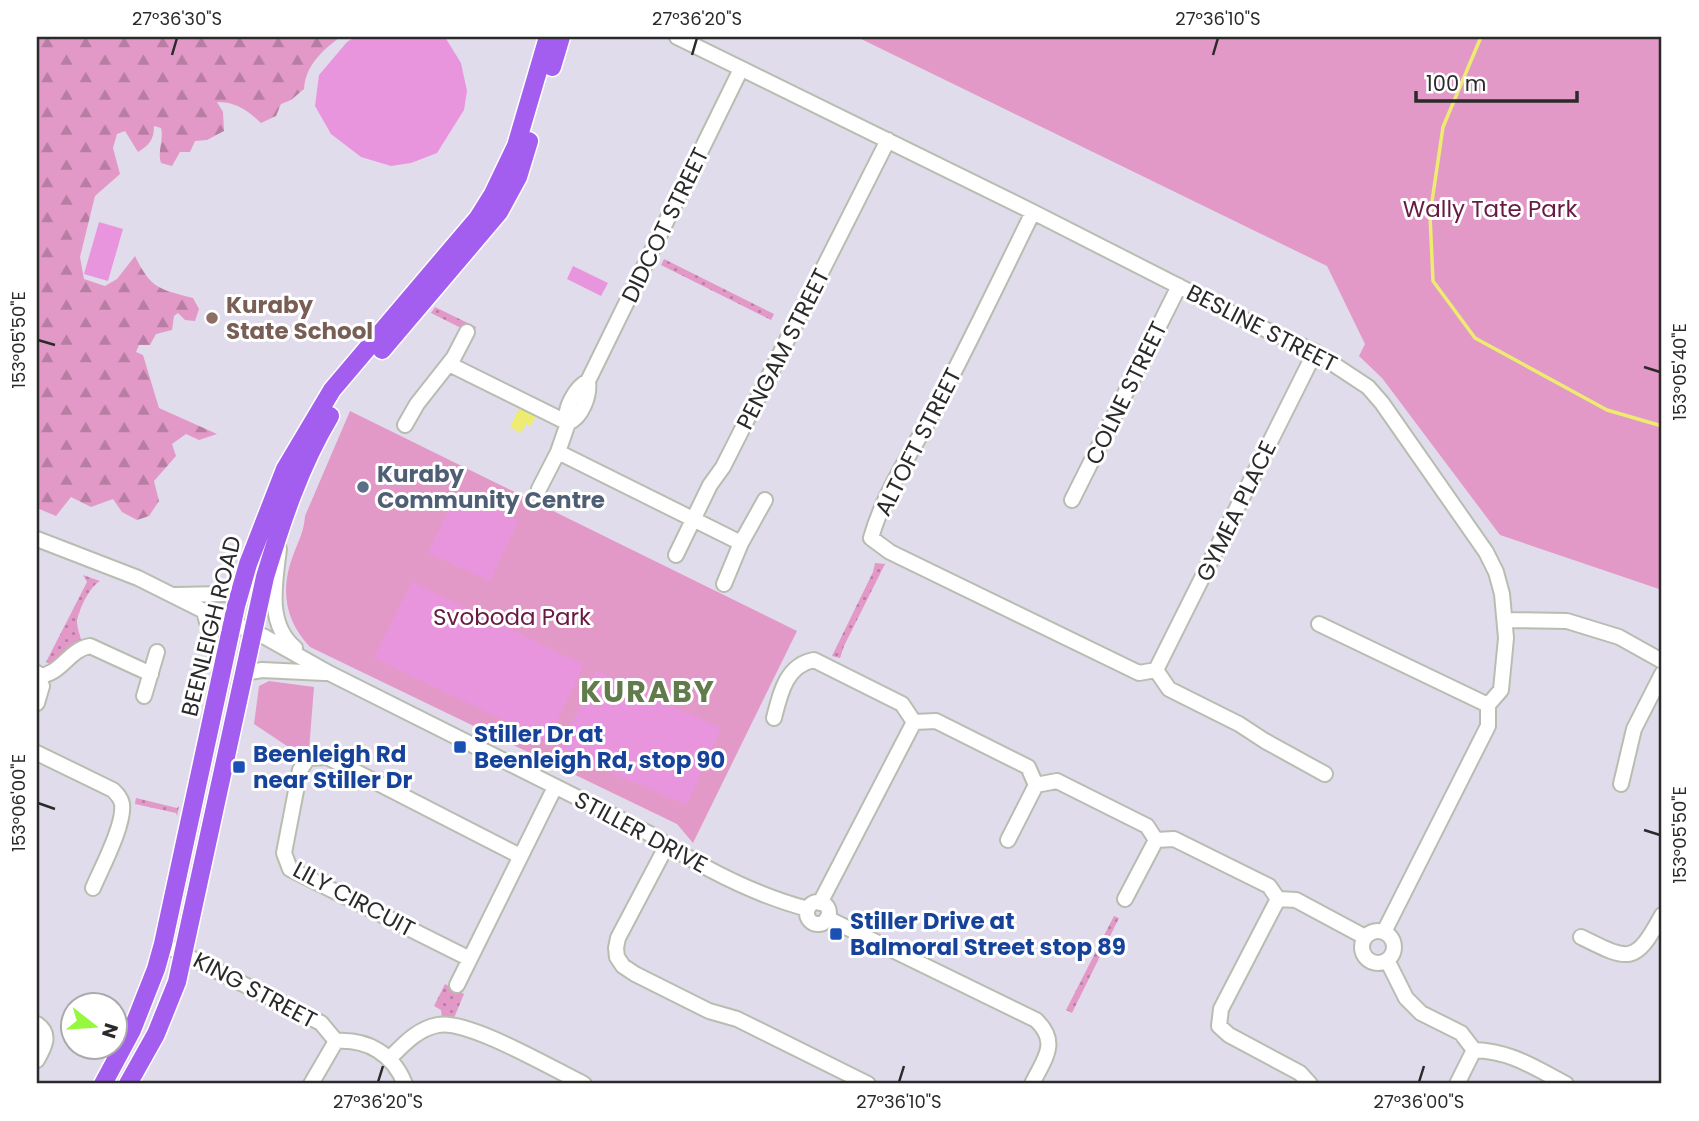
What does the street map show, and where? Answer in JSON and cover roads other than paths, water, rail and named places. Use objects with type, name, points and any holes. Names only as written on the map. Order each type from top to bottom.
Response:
[{"type":"main road","name":"BEENLEIGH ROAD","points":[[103,1084],[132,1030],[156,969],[232,623],[258,537],[285,469],[332,390],[478,218],[493,194],[516,146],[548,37]]},
{"type":"main road","name":"BEENLEIGH ROAD","points":[[128,1084],[169,1006],[185,953],[252,632],[282,520],[323,428],[341,397],[463,256],[499,212],[510,194],[518,177],[561,37]]},
{"type":"street","name":"BESLINE STREET","points":[[677,37],[1033,212],[1247,321],[1315,352],[1368,387],[1382,403],[1486,552],[1496,572],[1505,620],[1505,661],[1501,690],[1488,705],[1488,726],[1384,932]]},
{"type":"street","name":"DIDCOT STREET","points":[[539,489],[558,452],[568,423],[578,416],[590,391],[588,381],[741,69]]},
{"type":"street","name":"PENGAM STREET","points":[[676,555],[888,140]]},
{"type":"street","name":"ALTOFT STREET","points":[[1033,212],[939,402],[877,518],[872,538],[890,552],[1139,673],[1156,670]]},
{"type":"street","name":"COLNE STREET","points":[[1072,500],[1179,286]]},
{"type":"street","points":[[405,425],[417,404],[449,364],[467,332]]},
{"type":"street","name":"GYMEA PLACE","points":[[1156,670],[1315,352]]},
{"type":"street","points":[[449,364],[568,423]]},
{"type":"street","points":[[558,452],[741,543]]},
{"type":"street","points":[[724,584],[741,543],[765,500]]},
{"type":"street","points":[[282,520],[275,589],[278,625],[288,642],[323,669]]},
{"type":"street","name":"STILLER DRIVE","points":[[40,545],[138,578],[252,632],[650,834],[757,893],[814,906]]},
{"type":"street","points":[[173,595],[224,594],[242,586]]},
{"type":"street","points":[[204,611],[221,677]]},
{"type":"street","points":[[1505,620],[1567,621],[1585,625],[1619,637],[1662,661]]},
{"type":"street","points":[[1320,624],[1488,705]]},
{"type":"street","points":[[37,704],[42,686],[38,675],[48,676],[80,648],[90,646],[151,674]]},
{"type":"street","points":[[145,696],[157,652]]},
{"type":"street","points":[[774,718],[780,695],[793,670],[803,662],[814,660],[902,704],[914,722]]},
{"type":"street","points":[[244,673],[323,669]]},
{"type":"street","points":[[1156,670],[1169,689],[1239,724],[1325,774]]},
{"type":"street","points":[[1621,784],[1634,729],[1662,674]]},
{"type":"street","points":[[914,722],[936,721],[1028,766],[1036,785],[1008,840]]},
{"type":"street","points":[[914,722],[814,906],[827,909],[827,918],[1036,1020],[1055,1035],[1032,1084]]},
{"type":"street","points":[[37,753],[113,790],[121,800],[122,808],[114,841],[93,888]]},
{"type":"street","name":"LILY CIRCUIT","points":[[468,958],[290,869],[284,853],[300,769],[308,758],[327,757],[520,856]]},
{"type":"street","points":[[1036,785],[1057,781],[1147,826],[1156,840]]},
{"type":"street","points":[[457,985],[468,958],[555,787]]},
{"type":"street","points":[[1156,840],[1174,839],[1269,886],[1278,899]]},
{"type":"street","points":[[1125,899],[1156,840]]},
{"type":"street","points":[[667,845],[618,938],[617,957],[623,966],[709,1011],[737,1019],[868,1084]]},
{"type":"street","points":[[1278,899],[1296,900],[1365,937]]},
{"type":"street","points":[[1278,899],[1222,1009],[1219,1027],[1300,1073],[1310,1084]]},
{"type":"street","points":[[1581,937],[1613,953],[1635,953],[1644,947],[1662,915]]},
{"type":"street","points":[[1374,932],[1384,932],[1394,943],[1393,953],[1387,960],[1376,963],[1366,958],[1362,948],[1365,937],[1374,932]]},
{"type":"street","name":"KING STREET","points":[[163,944],[321,1023],[335,1041],[352,1040],[365,1044],[390,1059]]},
{"type":"street","points":[[1387,960],[1406,999],[1421,1013],[1461,1032],[1474,1050]]},
{"type":"street","points":[[37,1024],[46,1035],[45,1046],[37,1060]]},
{"type":"street","points":[[405,1084],[390,1059],[421,1031],[438,1025],[454,1024],[475,1031],[584,1084]]},
{"type":"street","points":[[311,1084],[335,1041]]},
{"type":"street","points":[[1457,1084],[1474,1050]]},
{"type":"street","points":[[1474,1050],[1495,1051],[1511,1056],[1566,1084]]},
{"type":"waterway","points":[[1481,37],[1443,127],[1430,215],[1433,281],[1475,338],[1607,410],[1662,426]]},
{"type":"place","name":"Kuraby State School","points":[[212,318]]},
{"type":"place","name":"Kuraby Community Centre","points":[[363,487]]},
{"type":"place","name":"Stiller Dr at Beenleigh Rd, stop 90","points":[[460,747]]},
{"type":"place","name":"Beenleigh Rd near Stiller Dr","points":[[239,767]]},
{"type":"place","name":"Stiller Drive at Balmoral Street stop 89","points":[[836,934]]},
{"type":"district","name":"KURABY","points":[[648,692]]},
{"type":"park label","name":"Wally Tate Park","points":[[1490,209]]},
{"type":"park label","name":"Svoboda Park","points":[[512,617]]}]
